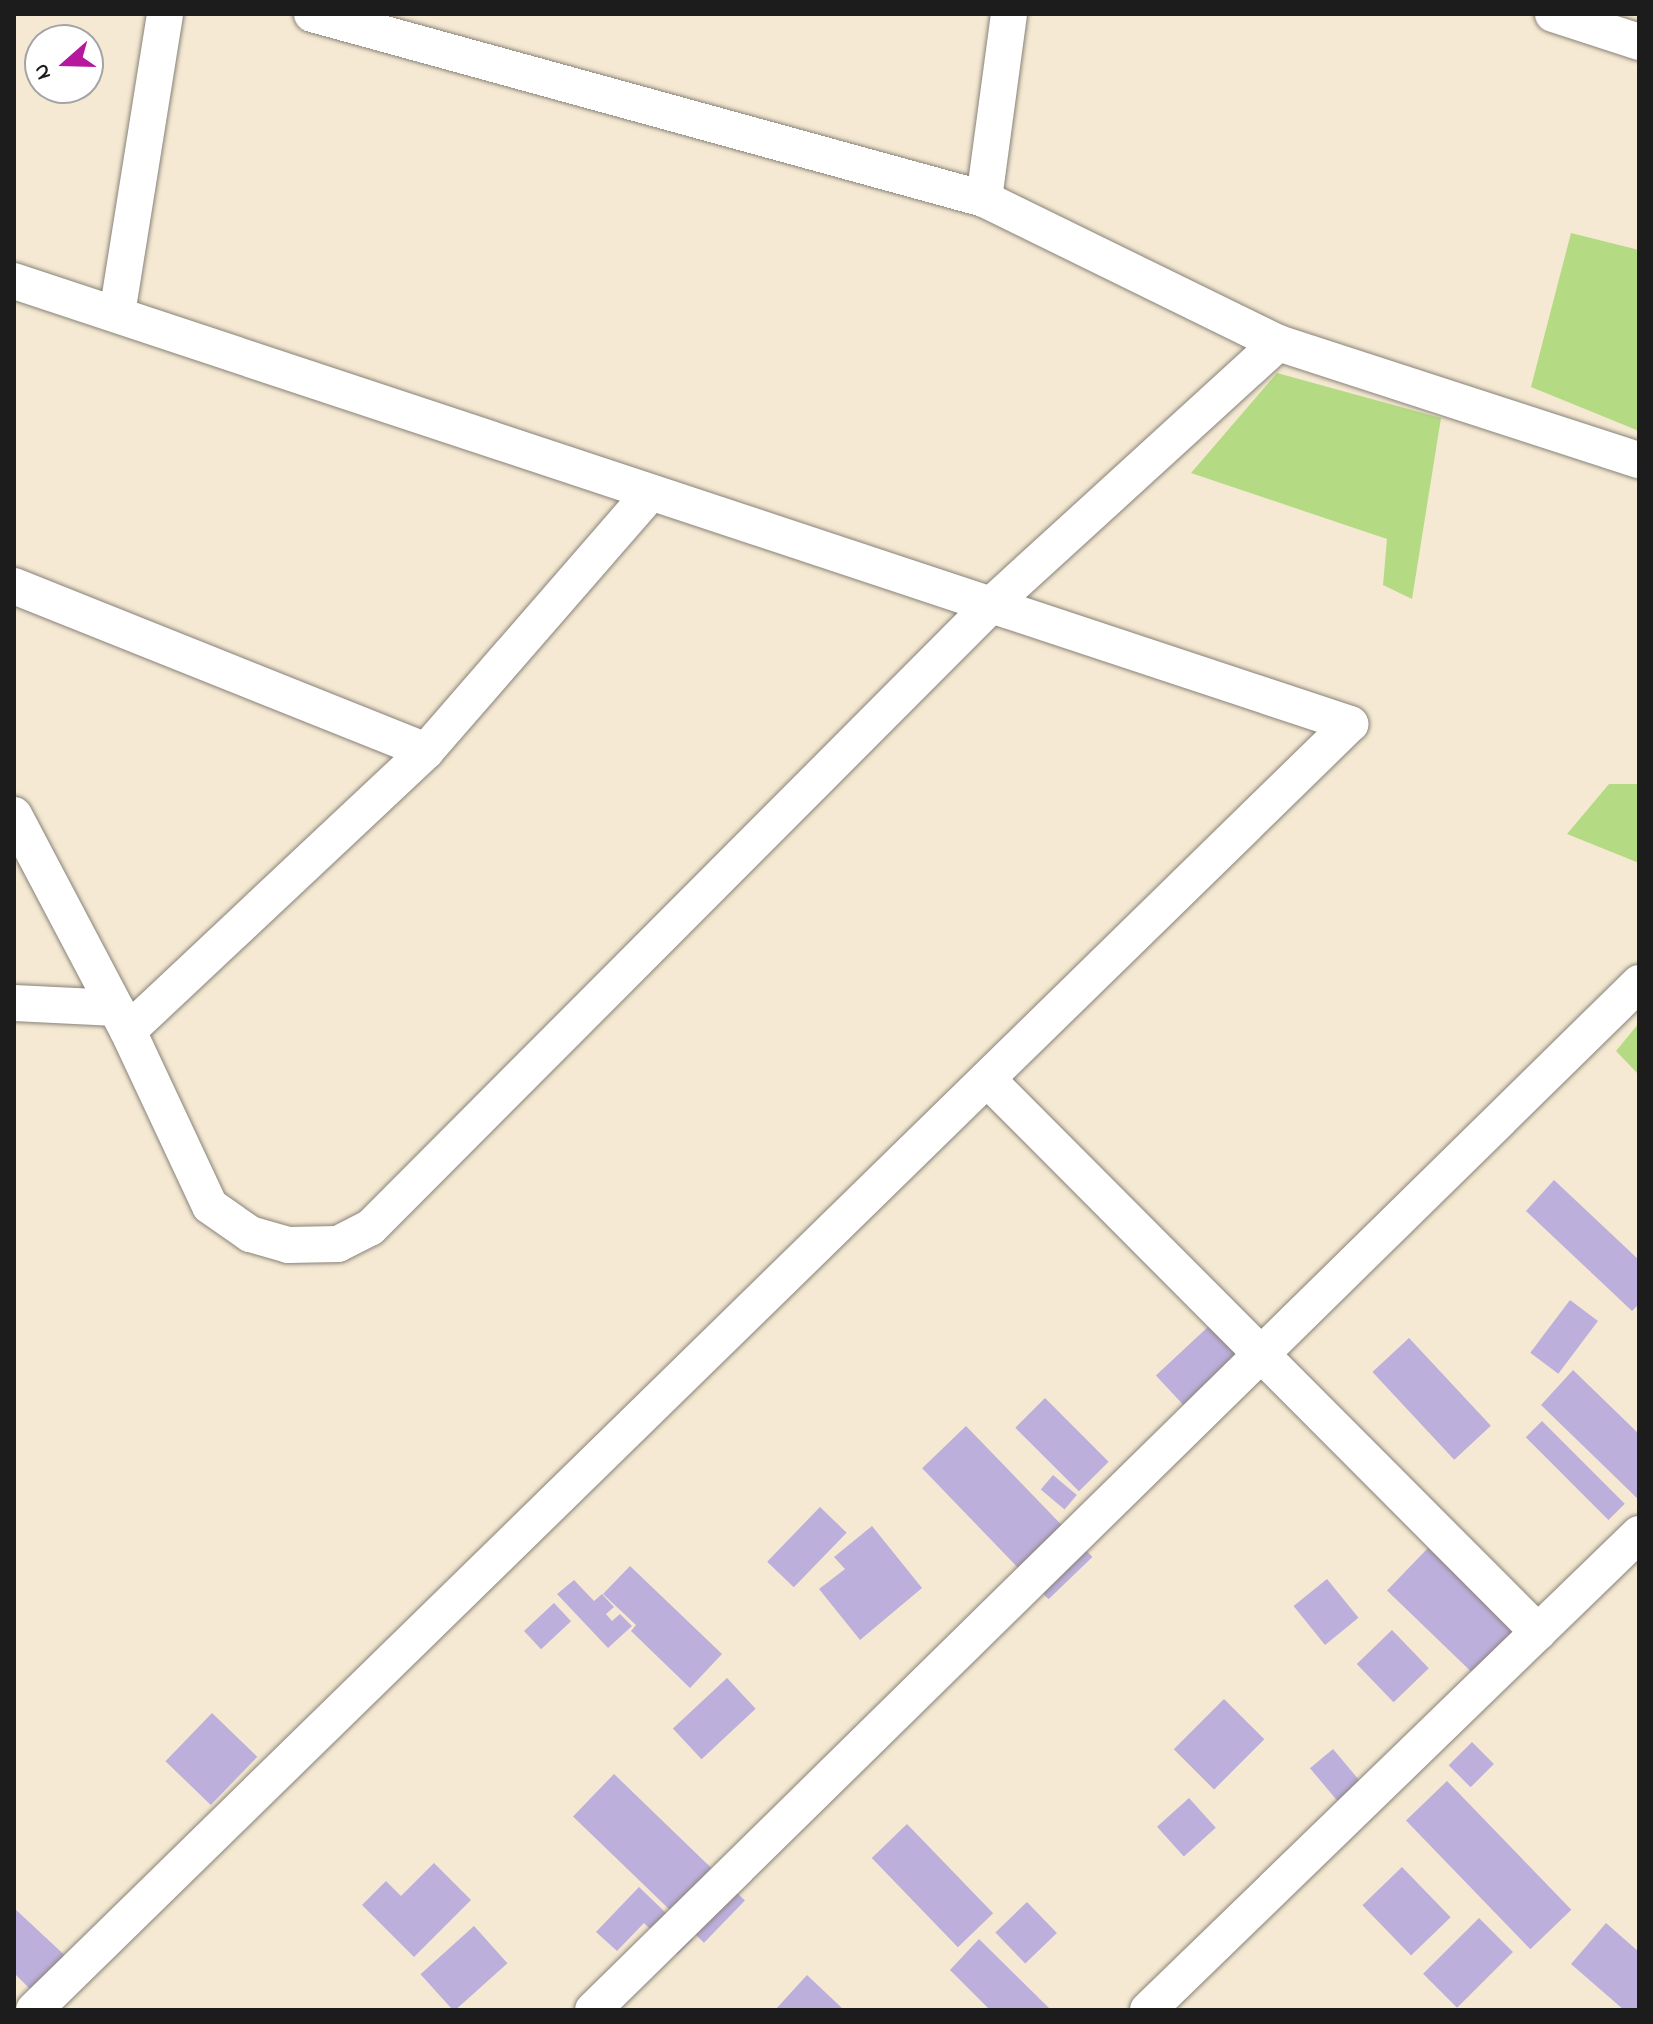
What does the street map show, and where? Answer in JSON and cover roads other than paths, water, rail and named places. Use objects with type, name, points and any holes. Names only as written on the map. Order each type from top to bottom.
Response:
[{"type":"street","points":[[117,314],[165,14]]},
{"type":"street","points":[[312,14],[984,199],[1278,343],[1639,460]]},
{"type":"street","points":[[984,199],[1009,14]]},
{"type":"street","points":[[1553,14],[1639,42]]},
{"type":"street","points":[[14,281],[1350,724],[34,2010]]},
{"type":"street","points":[[14,815],[122,1019],[210,1206],[250,1234],[288,1245],[349,1239],[370,1228],[991,605],[1278,343]]},
{"type":"street","points":[[14,1003],[122,1019],[426,751],[650,493]]},
{"type":"street","points":[[14,586],[426,751]]},
{"type":"street","points":[[593,2010],[1639,983]]},
{"type":"street","points":[[987,1079],[1259,1356],[1538,1632]]},
{"type":"street","points":[[1148,2010],[1639,1534]]}]
